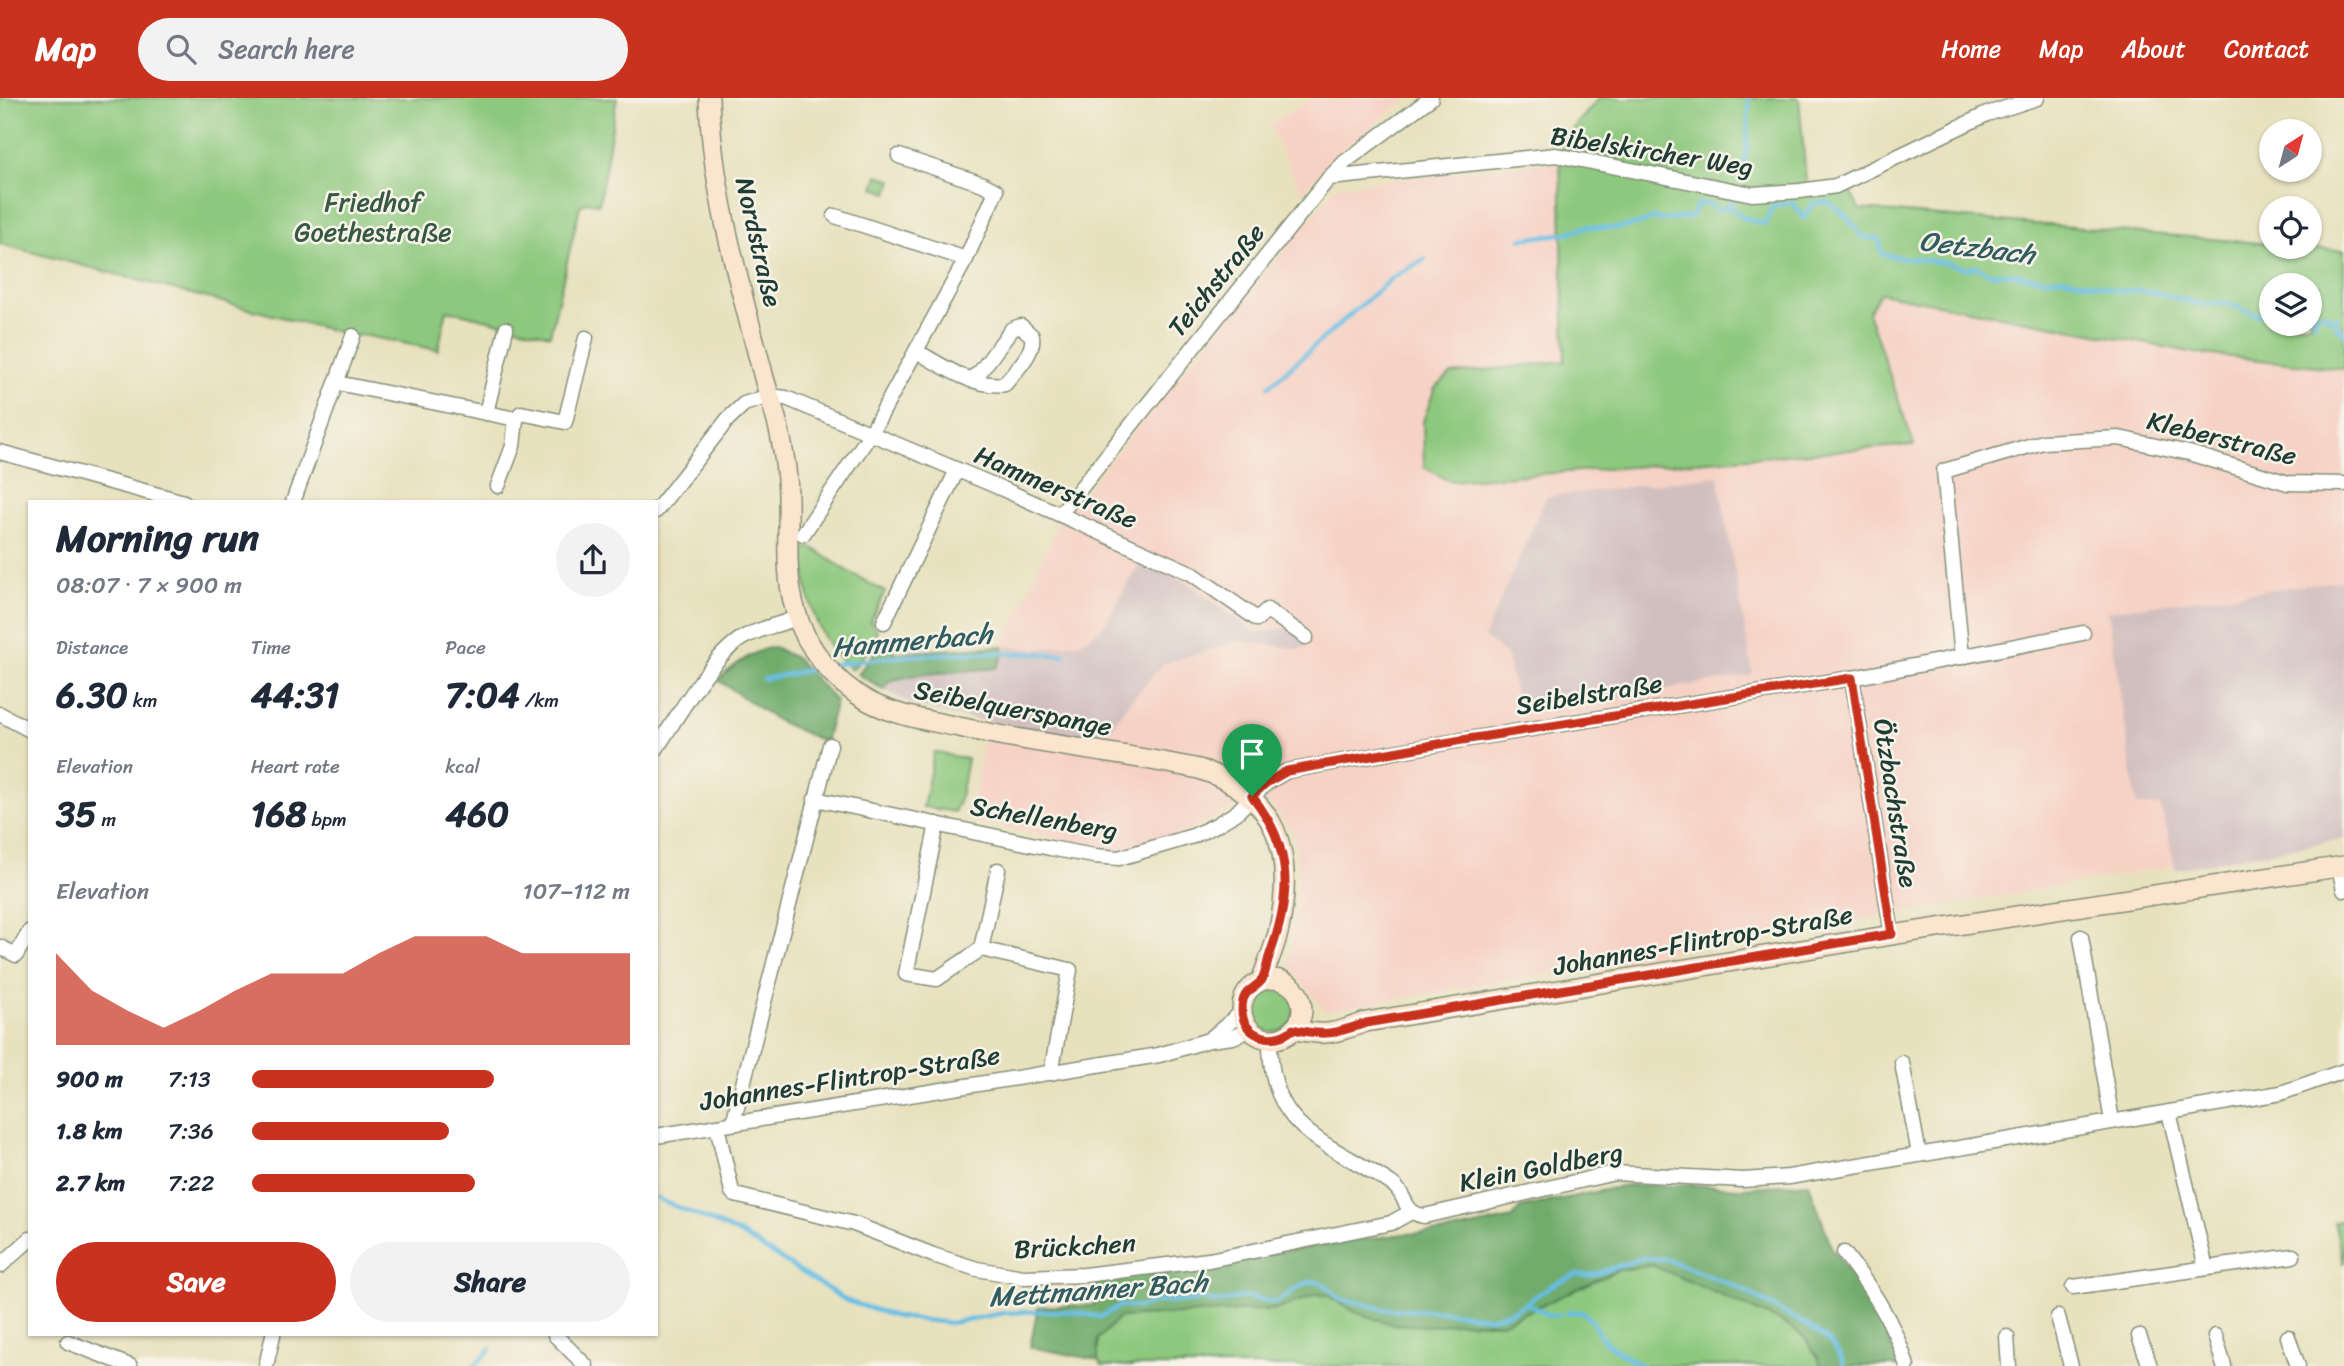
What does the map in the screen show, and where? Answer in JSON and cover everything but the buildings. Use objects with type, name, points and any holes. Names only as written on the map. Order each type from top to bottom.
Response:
[{"type":"main road","name":"Nordstraße","points":[[709,98],[710,126],[724,221],[787,469],[789,578],[797,618]]},
{"type":"main road","name":"Seibelquerspange","points":[[797,618],[815,651],[833,674],[868,701],[894,711],[978,732],[1199,769],[1223,777],[1252,796]]},
{"type":"main road","points":[[1252,796],[1273,828],[1283,861],[1285,884],[1278,931],[1261,981]]},
{"type":"main road","name":"Johannes-Flintrop-Straße","points":[[1293,1029],[1312,1034],[1331,1034],[1366,1023],[1892,934],[2342,866]]},
{"type":"main road","points":[[1278,931],[1282,980]]},
{"type":"main road","points":[[1246,1021],[1263,1037],[1282,1037],[1293,1029],[1302,1011],[1299,996],[1282,980],[1261,981]]},
{"type":"main road","name":"Johannes-Flintrop-Straße","points":[[1246,1021],[1245,996],[1249,989],[1261,981]]},
{"type":"main road","name":"Johannes-Flintrop-Straße","points":[[1302,1011],[1316,1020],[1326,1022],[1366,1023]]},
{"type":"street","name":"Teichstraße","points":[[1060,514],[1329,178],[1346,161],[1431,98]]},
{"type":"street","name":"Bibelskircher Weg","points":[[1329,178],[1556,155],[1752,194],[1800,191],[1836,186],[1987,114],[2037,98]]},
{"type":"street","points":[[803,534],[871,433],[966,259],[996,191],[983,184],[899,156]]},
{"type":"street","points":[[835,216],[966,259]]},
{"type":"street","points":[[916,351],[970,380],[991,385],[1005,384],[1024,361],[1033,342],[1032,336],[1021,326],[1012,329],[980,372],[970,380]]},
{"type":"street","points":[[486,413],[506,329]]},
{"type":"street","points":[[294,500],[353,336]]},
{"type":"street","points":[[498,486],[513,446],[516,419],[522,414],[565,422],[586,338]]},
{"type":"street","points":[[337,383],[516,419]]},
{"type":"street","name":"Hammerstraße","points":[[769,396],[802,404],[1191,572],[1257,619],[1267,610],[1306,637]]},
{"type":"street","points":[[658,508],[728,419],[744,404],[769,396]]},
{"type":"street","name":"Kleberstraße","points":[[1962,657],[1944,471],[2043,442],[2119,438],[2189,453],[2288,483],[2344,484]]},
{"type":"street","points":[[0,452],[177,500]]},
{"type":"street","points":[[884,622],[957,470]]},
{"type":"street","points":[[658,746],[712,667],[732,646],[745,636],[797,618]]},
{"type":"street","name":"Seibelstraße","points":[[1252,796],[1266,783],[1287,771],[1456,741],[1852,678],[2083,633]]},
{"type":"street","name":"Ötzbachstraße","points":[[1852,678],[1892,934]]},
{"type":"street","points":[[0,714],[28,729]]},
{"type":"street","points":[[733,1123],[830,745]]},
{"type":"street","name":"Schellenberg","points":[[815,799],[1083,854],[1119,858],[1199,833],[1236,813],[1252,796]]},
{"type":"street","points":[[937,824],[906,974],[937,979],[981,949],[998,870]]},
{"type":"street","points":[[2342,866],[2344,890]]},
{"type":"street","points":[[0,947],[16,955],[28,934]]},
{"type":"street","points":[[2081,937],[2112,1121]]},
{"type":"street","points":[[981,949],[1069,970],[1051,1073]]},
{"type":"street","name":"Johannes-Flintrop-Straße","points":[[658,1136],[1159,1055],[1209,1040],[1246,1021]]},
{"type":"street","points":[[1270,1039],[1273,1073],[1282,1103],[1289,1114],[1302,1128],[1394,1186],[1411,1212]]},
{"type":"street","points":[[1902,1063],[1919,1154]]},
{"type":"street","name":"Klein Goldberg","points":[[1411,1212],[1421,1215],[1434,1214],[1615,1173],[1760,1180],[1788,1177],[2281,1093],[2344,1071]]},
{"type":"street","points":[[2169,1112],[2206,1268]]},
{"type":"street","name":"Brückchen","points":[[717,1126],[732,1192],[735,1195],[854,1224],[933,1255],[977,1269],[1012,1276],[1084,1275],[1209,1260],[1391,1223],[1411,1212]]},
{"type":"street","points":[[0,1266],[28,1241]]},
{"type":"street","points":[[1844,1253],[1888,1315],[1907,1366]]},
{"type":"street","points":[[2073,1287],[2293,1256]]},
{"type":"street","points":[[2058,1317],[2071,1366]]},
{"type":"street","points":[[265,1366],[273,1336]]},
{"type":"street","points":[[556,1336],[586,1366]]},
{"type":"street","points":[[2139,1336],[2150,1366]]},
{"type":"street","points":[[2215,1336],[2224,1366]]},
{"type":"street","points":[[2007,1337],[2009,1366]]},
{"type":"street","points":[[2288,1337],[2298,1366]]},
{"type":"street","points":[[68,1342],[130,1366]]},
{"type":"shaded area","points":[[1313,98],[1409,98],[1331,158],[1302,193],[1269,125]]},
{"type":"shaded area","points":[[1560,161],[1565,361],[1450,373],[1435,388],[1423,421],[1914,445],[1868,312],[1880,293],[2195,353],[2344,369],[2344,837],[1326,1011],[1290,969],[1299,869],[1294,834],[1272,806],[1252,797],[1168,841],[1119,851],[970,820],[996,668],[1004,654],[1003,646],[1057,525],[1337,186]]},
{"type":"shaded area","points":[[1718,476],[1753,675],[1519,713],[1507,656],[1484,637],[1546,497]]},
{"type":"shaded area","points":[[1142,559],[1190,585],[1256,633],[1288,628],[1306,641],[1305,647],[1299,649],[1240,641],[1163,664],[1128,704],[1101,741],[947,714],[909,703],[884,690],[889,681],[916,675],[996,668],[1004,654],[1003,646],[1038,649],[1079,643],[1103,627]]},
{"type":"shaded area","points":[[2344,580],[2344,839],[2175,869],[2160,806],[2137,806],[2108,611]]},
{"type":"green space","name":"Friedhof Goethestraße","points":[[0,98],[617,98],[599,204],[587,202],[580,206],[550,335],[447,310],[438,350],[362,335],[353,336],[0,244]]},
{"type":"green space","points":[[1599,98],[1799,98],[1806,180],[1812,197],[1849,188],[1859,209],[2259,243],[2259,259],[2322,259],[2322,249],[2344,250],[2344,369],[2201,354],[1880,293],[1868,312],[1914,445],[1449,481],[1424,467],[1423,421],[1435,388],[1451,374],[1565,361],[1560,161],[1565,138]]},
{"type":"green space","points":[[878,175],[892,180],[888,193],[874,188]]},
{"type":"green space","points":[[813,548],[885,592],[870,622],[877,630],[871,646],[852,670],[830,645],[814,616],[804,567],[804,550]]},
{"type":"green space","points":[[887,635],[894,653],[1003,646],[1004,654],[996,668],[916,675],[889,681],[884,690],[858,674]]},
{"type":"green space","points":[[774,647],[797,659],[836,701],[825,742],[778,721],[718,680],[751,655]]},
{"type":"green space","points":[[934,752],[967,759],[959,802],[954,812],[923,807]]},
{"type":"green space","points":[[1272,986],[1288,993],[1295,1009],[1288,1025],[1272,1032],[1256,1025],[1249,1009],[1256,993]]},
{"type":"green space","points":[[1809,1183],[1832,1249],[1881,1316],[1898,1366],[1821,1366],[1804,1337],[1782,1322],[1652,1265],[1618,1270],[1502,1323],[1463,1322],[1428,1326],[1391,1324],[1355,1312],[1328,1296],[1317,1294],[1278,1309],[1119,1317],[1098,1339],[1098,1360],[1030,1347],[1038,1307],[1094,1305],[1097,1279],[1403,1234],[1447,1232],[1512,1218],[1520,1208],[1628,1185],[1680,1184],[1740,1188]]},
{"type":"green space","points":[[2344,1220],[2344,1264],[2334,1222]]},
{"type":"green space","points":[[1653,1265],[1782,1322],[1804,1337],[1821,1366],[1102,1366],[1098,1360],[1098,1339],[1119,1317],[1278,1309],[1317,1294],[1328,1296],[1355,1312],[1428,1326],[1463,1322],[1502,1323],[1618,1270]]},
{"type":"waterway","name":"Hammerbach","points":[[1740,181],[1747,148],[1749,98]]},
{"type":"waterway","name":"Hammerbach","points":[[1521,239],[1568,233],[1586,227],[1617,228],[1640,224],[1653,218],[1662,220],[1691,217],[1698,204],[1709,204],[1717,210],[1729,207],[1733,199]]},
{"type":"waterway","name":"Oetzbach","points":[[1729,207],[1745,218],[1765,224],[1772,207],[1792,202],[1804,218],[1812,204],[1828,202],[1846,216],[1863,237],[1879,239],[1882,254],[1964,268],[1978,267],[1987,273],[2045,279],[2064,278],[2113,290],[2152,292],[2200,304],[2227,303],[2259,314]]},
{"type":"waterway","name":"Hammerbach","points":[[1269,386],[1393,277],[1425,259]]},
{"type":"waterway","name":"Oetzbach","points":[[2322,313],[2327,314],[2328,319],[2337,317],[2336,326],[2344,333]]},
{"type":"waterway","name":"Hammerbach","points":[[832,665],[891,657],[948,654],[1065,655]]},
{"type":"waterway","name":"Hammerbach","points":[[764,679],[820,668]]},
{"type":"waterway","name":"Mettmanner Bach","points":[[658,1199],[739,1233],[847,1301],[897,1317],[950,1323],[1004,1313],[1041,1311],[1073,1312],[1100,1317],[1120,1306],[1141,1307],[1154,1302],[1191,1302],[1204,1298],[1221,1302],[1250,1297],[1275,1303],[1308,1282],[1315,1282],[1323,1284],[1340,1300],[1383,1309],[1443,1311],[1491,1318],[1515,1310],[1552,1285],[1575,1275],[1592,1275],[1643,1258],[1666,1259],[1737,1287],[1805,1324],[1830,1342],[1844,1366]]},
{"type":"waterway","points":[[1526,1303],[1549,1315],[1559,1315]]},
{"type":"waterway","points":[[1567,1313],[1582,1313],[1587,1316],[1608,1344],[1642,1366]]},
{"type":"waterway","name":"Mettmanner Bach","points":[[474,1366],[491,1349]]},
{"type":"route","points":[[1852,678],[1892,934],[1366,1023],[1331,1034],[1312,1034],[1293,1029],[1282,1037],[1270,1039],[1250,1030],[1243,1017],[1242,1004],[1249,989],[1261,981],[1278,931],[1285,873],[1279,842],[1273,828],[1252,796],[1266,783],[1287,771],[1456,741],[1852,678]]}]
